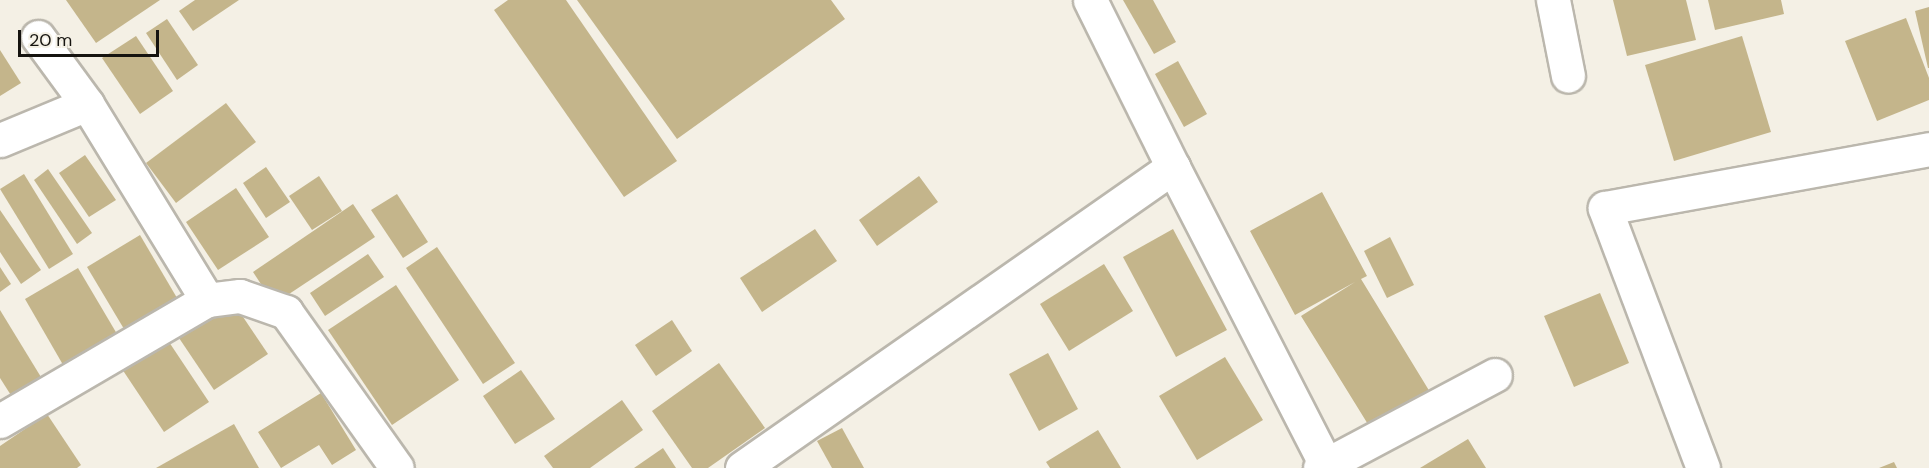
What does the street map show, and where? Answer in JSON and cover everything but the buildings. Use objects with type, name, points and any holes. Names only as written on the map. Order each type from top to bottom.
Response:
[{"type":"street","points":[[1090,0],[1323,466],[1495,375]]},
{"type":"street","points":[[1553,0],[1568,76]]},
{"type":"street","points":[[38,37],[87,104],[207,300]]},
{"type":"street","points":[[0,140],[87,104]]},
{"type":"street","points":[[1703,468],[1605,208],[1929,149]]},
{"type":"street","points":[[742,468],[1173,167]]},
{"type":"street","points":[[0,421],[207,300],[240,296],[286,312],[397,468]]}]
